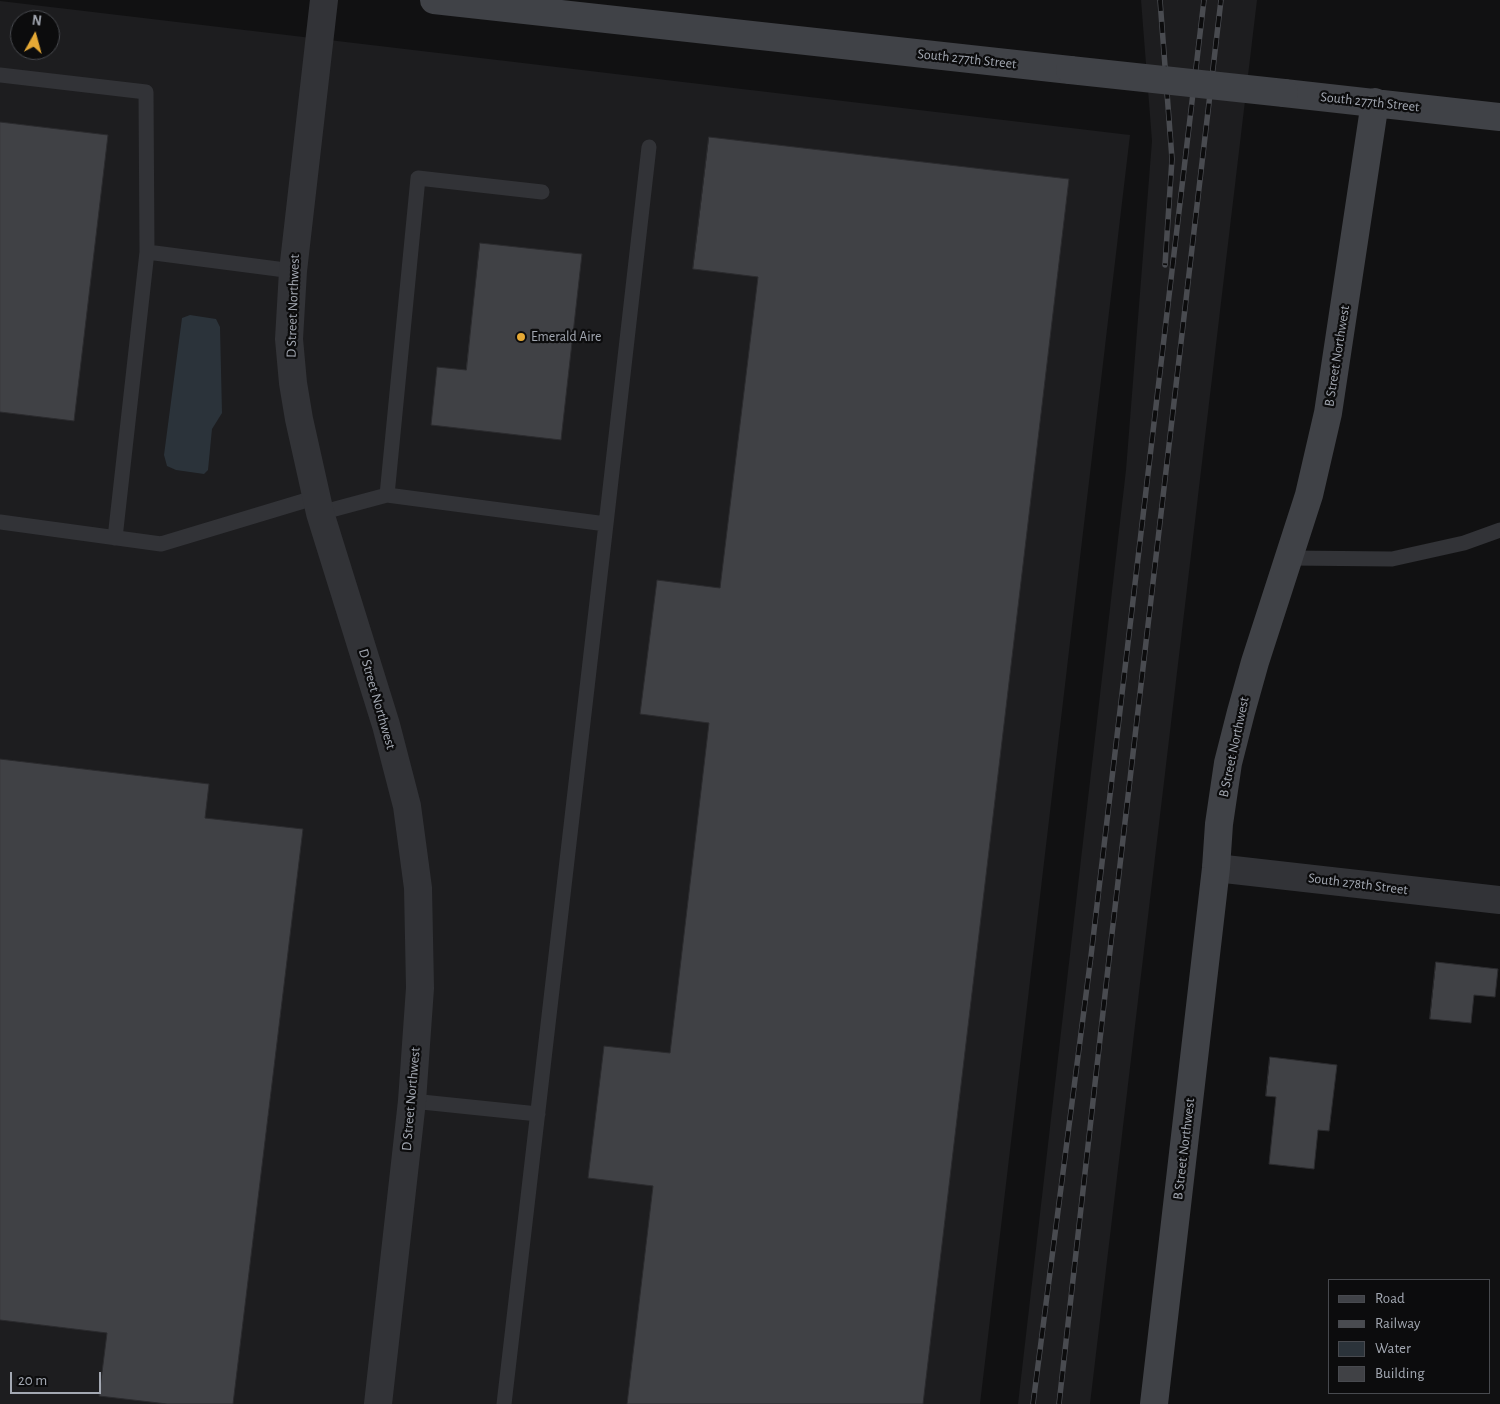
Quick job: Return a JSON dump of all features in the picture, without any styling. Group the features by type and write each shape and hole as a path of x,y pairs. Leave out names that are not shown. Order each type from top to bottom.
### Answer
{"street":[{"name":"D Street Northwest","path":"324,0 293,271 289,338 293,383 299,419 319,505 386,725 407,806 418,888 420,988 412,1101 378,1404"},
{"name":"South 277th Street","path":"434,0 1500,117"},
{"path":"575,0 601,19"},
{"name":"B Street Northwest","path":"1154,1404 1216,868 1218,824 1228,763 1255,662 1309,495 1328,413 1375,102"},
{"name":"South 278th Street","path":"1216,868 1500,900"}],"lane":[{"path":"0,75 146,92 147,252 115,538"},
{"path":"504,1404 649,147"},
{"path":"387,495 418,178 542,192"},
{"path":"147,252 293,271"},
{"path":"0,522 161,544 319,505 387,495 606,524"},
{"path":"1290,558 1392,559 1464,543 1500,530"},
{"path":"412,1101 538,1114"}],"shaded area":[{"path":"1141,0 1257,0 1090,1404 1018,1404 1126,470 1152,141"},
{"path":"0,1 1130,135 980,1404 0,1404"}],"water":[{"path":"190,315 216,319 220,327 222,413 212,429 208,470 204,474 176,470 167,466 164,455 182,318"}],"building":[{"path":"0,122 108,135 74,421 0,412"},
{"path":"709,137 1069,179 923,1404 627,1404 653,1186 588,1178 604,1046 670,1053 709,723 640,714 657,580 720,588 758,277 693,269"},
{"path":"480,243 582,254 561,440 431,425 437,367 466,370"},
{"path":"0,759 209,784 205,818 303,829 233,1404 167,1404 99,1396 107,1333 0,1320"},
{"path":"1436,962 1498,969 1495,997 1474,995 1471,1023 1430,1019"},
{"path":"1270,1057 1337,1065 1329,1131 1318,1130 1314,1169 1269,1164 1276,1097 1266,1096"}],"railway":[{"path":"1160,0 1172,159 1165,265"},
{"path":"1033,1404 1091,956 1204,0"},
{"path":"1059,1404 1221,0"}],"place":[{"name":"Emerald Aire","path":"521,337"}]}
